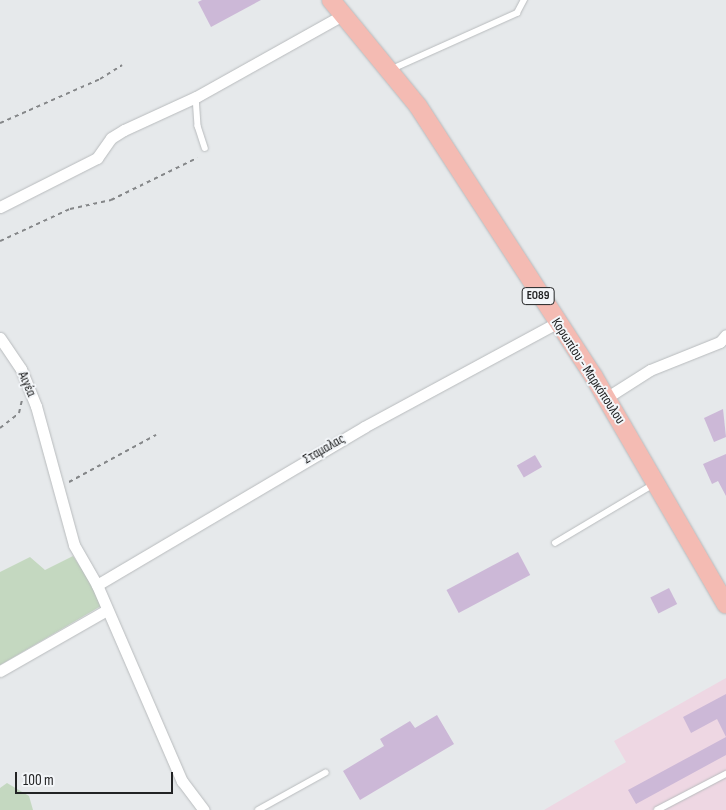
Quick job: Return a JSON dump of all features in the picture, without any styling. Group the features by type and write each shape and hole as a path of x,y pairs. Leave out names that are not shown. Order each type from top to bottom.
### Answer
{"main road":[{"name":"Κορωπίου - Μαρκόπουλου","path":"331,0 418,106 606,398 726,605"}],"street":[{"path":"0,207 97,158 111,138 124,130 196,97 343,15"},
{"name":"Σταμαλας","path":"97,585 364,427 556,323"},
{"path":"606,398 650,370 720,342 726,336"},
{"name":"Αιγέα","path":"0,338 21,369 36,406 74,545 97,585 182,781 204,810"},
{"path":"0,671 107,610"}],"lane":[{"path":"390,70 517,13 524,0"},
{"path":"196,97 198,126 206,148"},
{"path":"555,543 657,483"},
{"path":"258,810 325,773"},
{"path":"657,810 726,774"}],"path":[{"path":"0,123 100,79 122,64"},
{"path":"0,242 70,208 111,200 197,158"},
{"path":"0,428 18,413 24,396 29,390"},
{"path":"56,484 69,482 156,435"}],"shaded area":[{"path":"726,678 726,810 544,810 626,762 614,741"}],"green space":[{"path":"73,556 92,584 101,606 0,665 0,572 30,557 45,570"},
{"path":"7,783 29,796 33,810 0,810 0,788"}],"building":[{"path":"202,0 261,0 211,27 198,2"},
{"path":"723,409 726,437 714,442 704,418"},
{"path":"726,454 726,496 718,481 712,484 703,464"},
{"path":"535,455 542,467 524,478 517,465"},
{"path":"518,552 530,575 459,613 446,590"},
{"path":"669,588 677,604 658,614 650,598"},
{"path":"726,694 726,737 717,719 691,733 683,717"},
{"path":"437,715 454,744 360,800 343,771 384,746 380,739 410,721 415,728"},
{"path":"726,737 726,755 636,804 628,790"}]}
